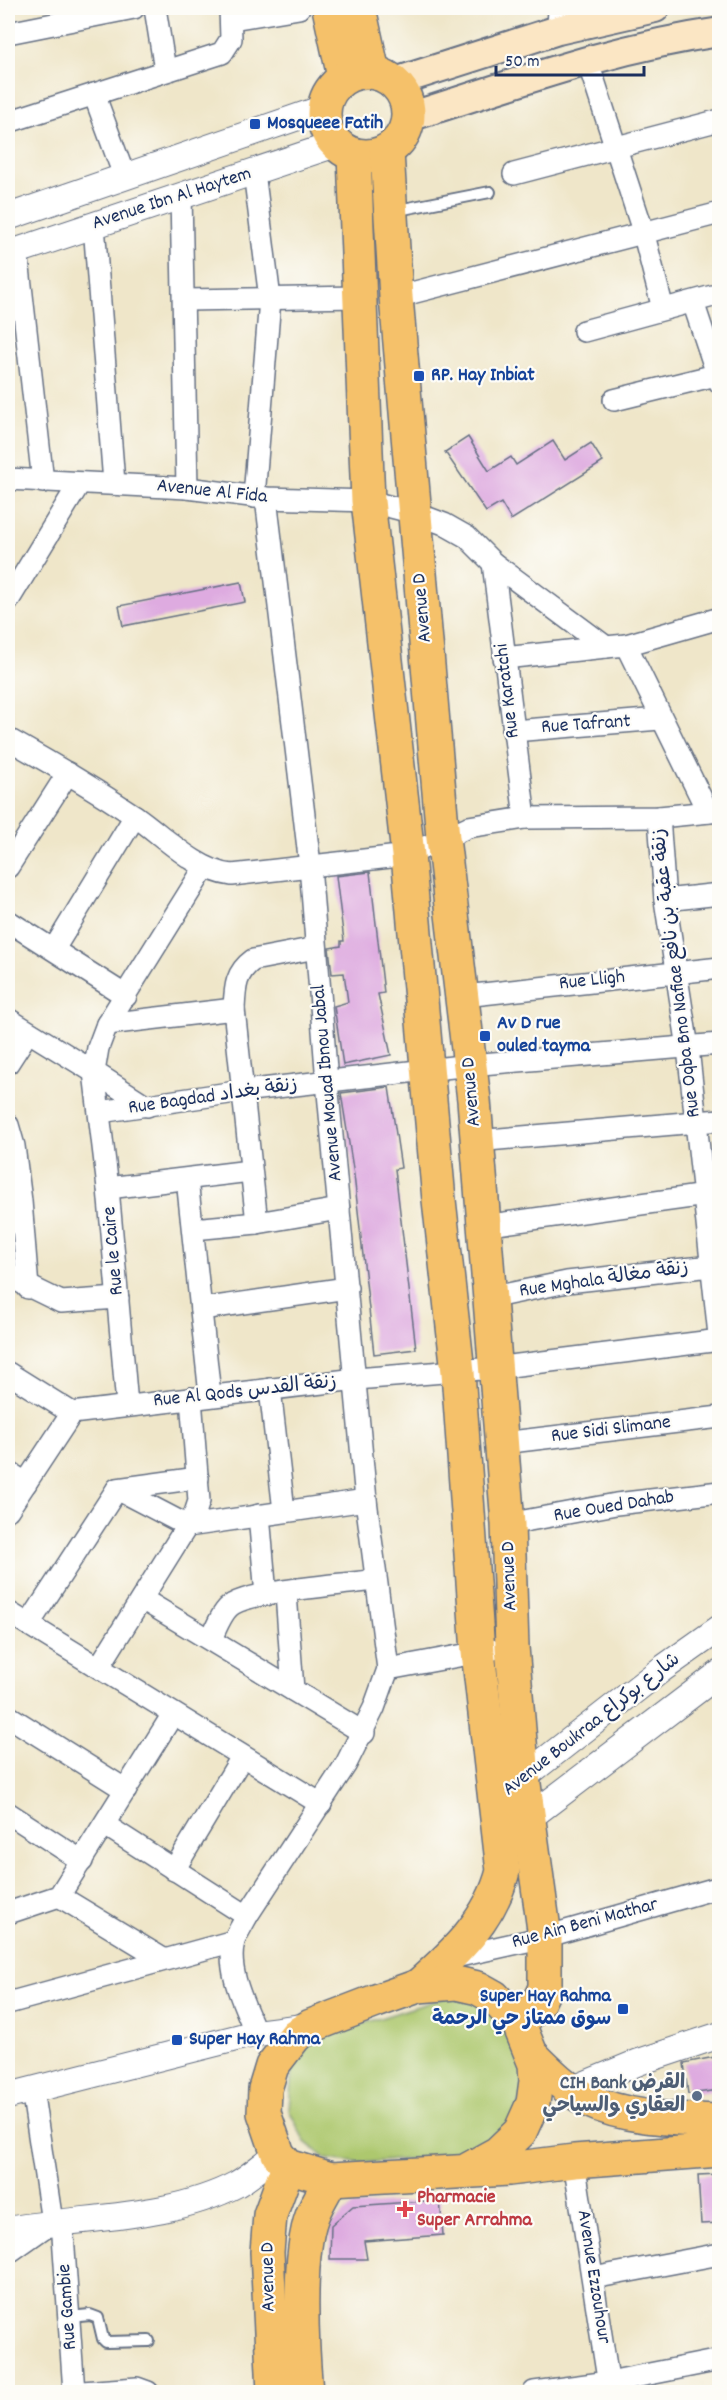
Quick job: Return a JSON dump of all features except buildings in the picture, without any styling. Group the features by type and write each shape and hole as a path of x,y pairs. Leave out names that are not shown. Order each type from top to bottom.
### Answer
{"main road":[{"path":"329,8 371,77 406,98 409,117 406,130 398,142 387,152 365,157 345,149 328,133 324,108 334,85 371,77 558,19 655,8"},
{"path":"359,8 371,77"},
{"path":"409,117 588,59 672,39 720,32"},
{"name":"Avenue D","path":"345,149 358,297 368,501 408,855 439,1200 458,1372 478,1652 503,1871 498,1890 483,1919 450,1958 418,1986"},
{"name":"Avenue D","path":"387,152 396,297 443,838 464,996 502,1443 508,1524 512,1647 523,1777 545,1937 544,1988 537,2005 519,2024"},
{"path":"469,2169 498,2153 520,2132 533,2103 536,2081 533,2056 519,2024 494,1998 478,1988 456,1983 418,1986 311,2026 296,2035 283,2049 273,2066 265,2089 264,2113 283,2160 331,2179 469,2169 509,2169 574,2161 720,2150"},
{"path":"533,2056 571,2090 587,2100 632,2114 720,2121"},
{"name":"Avenue D","path":"274,2392 267,2252 270,2215 283,2160"},
{"name":"Avenue D","path":"306,2392 303,2323 305,2251 312,2216 331,2179"}],"street":[{"path":"8,33 74,14 134,8"},
{"path":"155,8 165,70"},
{"path":"8,123 222,53 231,39 231,13 299,8"},
{"path":"588,59 643,231 663,309"},
{"path":"94,94 125,178"},
{"name":"Avenue Ibn Al Haytem","path":"8,217 324,108"},
{"path":"514,174 720,120"},
{"name":"Avenue Ibn Al Haytem","path":"12,252 254,172 345,149"},
{"name":"Avenue Mouad Ibnou Jabal","path":"254,172 270,298 260,498 310,865 327,1082 366,1500 388,1669"},
{"path":"182,195 187,488"},
{"path":"396,297 643,231 720,213"},
{"path":"94,225 114,483"},
{"path":"12,252 43,483"},
{"path":"584,331 720,294"},
{"path":"185,300 358,297"},
{"path":"614,400 719,377 693,302"},
{"name":"Avenue Al Fida","path":"8,479 43,483 114,483 187,488 260,498 368,501 416,513 444,524 467,537 493,563 616,646"},
{"path":"8,601 79,484"},
{"name":"Rue Karatchi","path":"493,563 525,818"},
{"path":"504,658 616,646 720,618"},
{"path":"8,739 68,773 135,816 205,867 232,875 408,855 468,827 525,818 659,817 714,811 616,646"},
{"name":"Rue Tafrant","path":"513,731 660,719"},
{"path":"8,867 13,844 68,773"},
{"path":"54,949 135,816"},
{"name":"Rue Oqba Bno Nafiae زنقة عقبة بن نافع","path":"659,817 665,900 688,1048 694,1123 711,1194 719,1341"},
{"path":"94,1072 98,1048 107,1024 205,867"},
{"path":"665,900 720,894"},
{"path":"8,921 126,996"},
{"path":"257,1222 234,1009 235,982 246,965 272,955 316,948"},
{"name":"Rue Lligh","path":"464,996 720,968"},
{"path":"107,1024 234,1009"},
{"path":"8,1019 147,1106"},
{"path":"8,1064 28,1032"},
{"name":"Rue Bagdad زنقة بغداد","path":"94,1072 99,1104 147,1106 243,1091 470,1065 720,1044"},
{"name":"Rue le Caire","path":"99,1104 127,1405"},
{"path":"476,1141 720,1120"},
{"path":"8,1125 14,1146 21,1201 28,1288"},
{"path":"108,1188 250,1171"},
{"path":"99,1667 188,1526 199,1501 201,1310 187,1179"},
{"path":"483,1226 711,1194"},
{"path":"193,1229 339,1209"},
{"name":"Rue Mghala زنقة مغالة","path":"489,1298 567,1282 716,1266"},
{"path":"8,1276 28,1288 61,1302 118,1298"},
{"path":"201,1310 347,1288"},
{"name":"Rue Al Qods زنقة القدس","path":"72,1413 356,1379 458,1372 719,1341"},
{"path":"8,1373 72,1413 8,1510"},
{"path":"270,1389 284,1511"},
{"name":"Rue Sidi Slimane","path":"502,1443 720,1417"},
{"path":"8,1472 26,1483"},
{"path":"29,1624 117,1489 198,1478"},
{"path":"117,1489 188,1526 366,1500"},
{"name":"Rue Oued Dahab","path":"508,1524 616,1504 720,1491"},
{"path":"258,1515 276,1594 293,1690"},
{"path":"211,1639 230,1606 276,1594 375,1580"},
{"path":"142,1599 363,1733"},
{"path":"8,1612 321,1804"},
{"name":"Avenue Boukraa شارع بوكراع","path":"494,1801 662,1669 720,1628"},
{"path":"256,2033 240,1993 233,1957 234,1941 247,1916 321,1804 363,1733 388,1669 512,1647"},
{"name":"Avenue Boukraa شارع بوكراع","path":"499,1839 530,1818 720,1673"},
{"path":"8,1913 59,1896 105,1826 173,1714"},
{"path":"8,1716 126,1790"},
{"path":"174,1870 242,1757"},
{"path":"8,1813 82,1861"},
{"path":"105,1826 247,1916"},
{"name":"Rue Ain Beni Mathar","path":"450,1958 545,1937 720,1887"},
{"path":"59,1896 163,1959"},
{"path":"8,2003 234,1941"},
{"path":"8,2096 256,2033 311,2026"},
{"path":"571,2090 639,2062 720,2036"},
{"name":"Rue Gambie","path":"32,2089 57,2221 69,2317 74,2392"},
{"path":"8,2230 57,2221 141,2211 203,2198 238,2184 283,2160"},
{"name":"Avenue Ezzouhour","path":"574,2161 610,2387"},
{"path":"8,2253 57,2221"},
{"path":"593,2278 720,2254"},
{"path":"534,2392 610,2387 720,2360"},
{"path":"82,2392 137,2388 148,2392"}],"lane":[{"path":"390,212 490,192"},
{"path":"69,2317 98,2318 103,2339 106,2342 149,2341"}],"green space":[{"path":"459,1993 490,2007 527,2062 517,2118 473,2154 359,2163 326,2159 305,2142 289,2110 292,2064 311,2040"}],"place":[{"name":"Mosqueee Fatih","path":"255,124"},
{"name":"RP. Hay Inbiat","path":"419,376"},
{"name":"Av D rue ouled tayma","path":"485,1036"},
{"name":"Super Hay Rahma سوق ممتاز حي الرحمة","path":"623,2009"},
{"name":"Super Hay Rahma","path":"177,2040"},
{"name":"CIH Bank القرض العقاري والسياحي","path":"697,2096"},
{"name":"Pharmacie Super Arrahma","path":"405,2209"}]}
